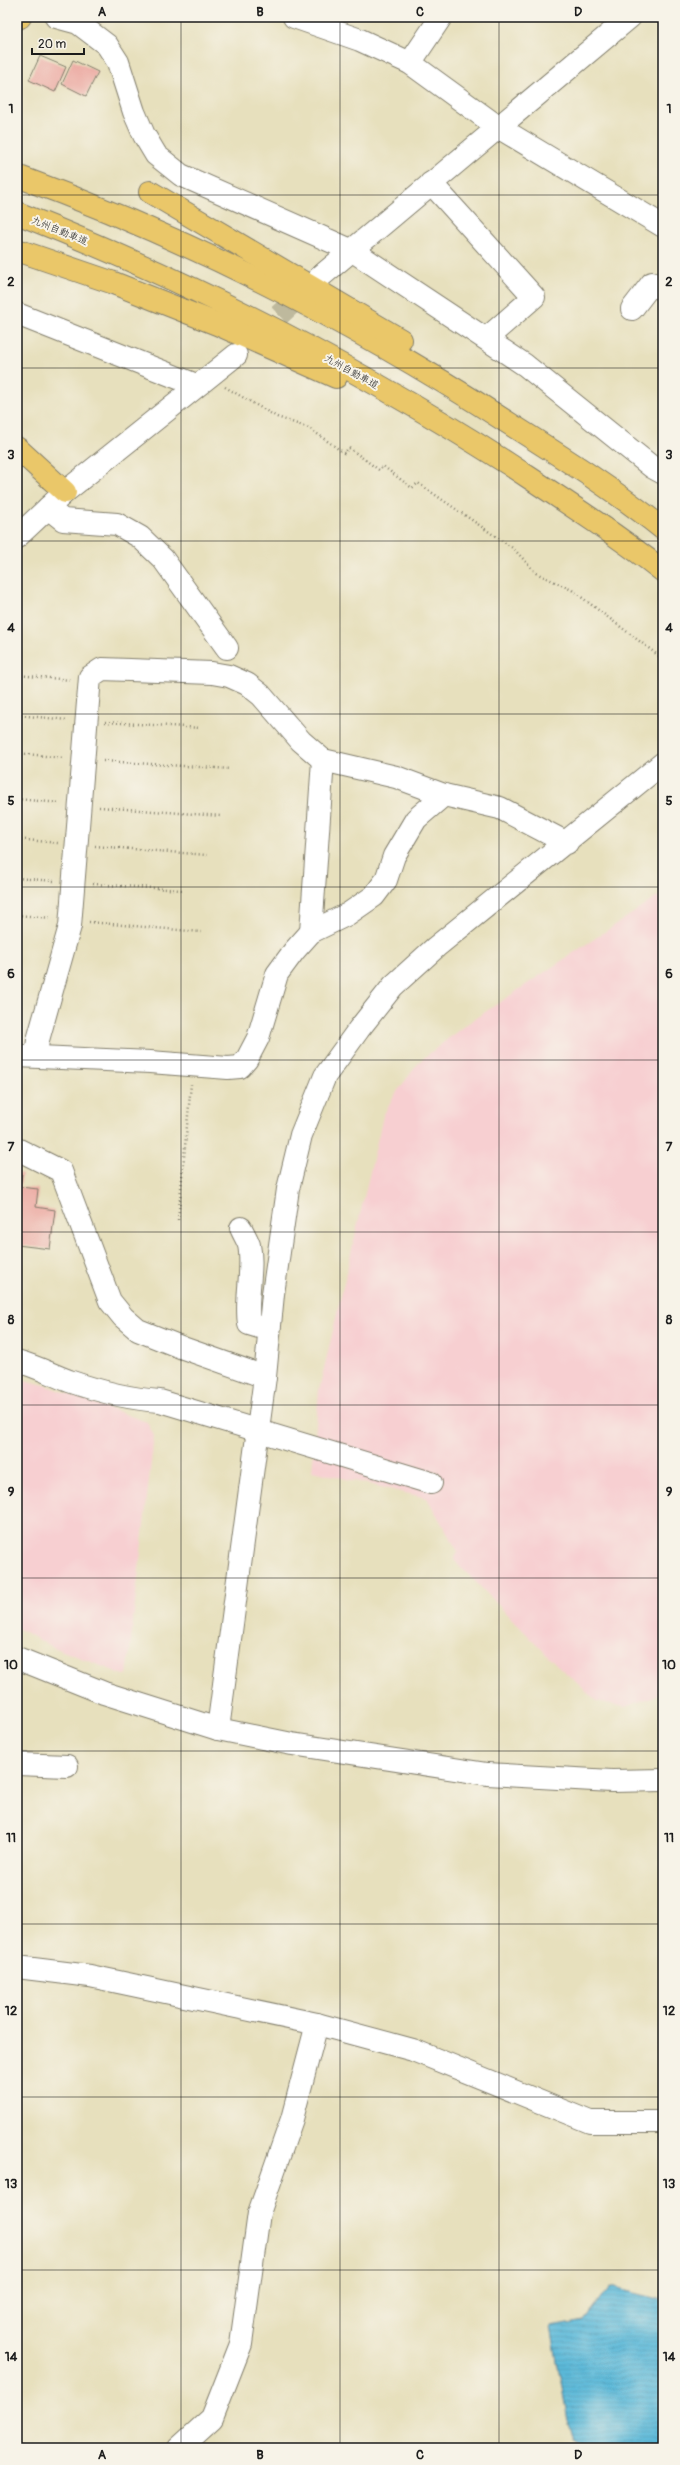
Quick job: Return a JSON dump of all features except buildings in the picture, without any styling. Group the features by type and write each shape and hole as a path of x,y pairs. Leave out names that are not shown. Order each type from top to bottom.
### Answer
{"main road":[{"path":"17,176 93,206 252,276 382,346 458,390 555,452"},
{"path":"150,192 412,346 555,452 663,529"},
{"name":"九州自動車道","path":"17,213 154,270 297,341 438,419 580,510 663,571"},
{"path":"17,250 111,282 217,324 387,400 580,510"},
{"path":"17,448 66,492"}],"street":[{"path":"56,17 78,24 107,45 118,62 134,112 144,134 156,155 181,175 353,251 487,338 525,365 591,420 652,467 663,473"},
{"path":"294,17 360,40 410,63 498,127 663,226"},
{"path":"410,63 441,17"},
{"path":"320,277 353,251 431,183 630,17"},
{"path":"431,183 534,297 487,338"},
{"path":"632,309 652,283 663,290"},
{"path":"17,314 202,381"},
{"path":"17,537 66,492 236,355"},
{"path":"48,508 63,520 117,524 140,537 163,559 227,648"},
{"path":"444,795 416,819 394,856 386,880 374,896 348,914 311,932 277,974 258,1038 247,1060 240,1067 228,1068 27,1056 70,920 90,677 102,669 212,673 229,676 247,684 261,695 301,741 323,760 396,778 444,795 500,808 567,843"},
{"path":"311,932 323,760"},
{"path":"218,1729 265,1377 269,1330 288,1189 302,1135 325,1076 359,1029 393,986 436,947 567,843 663,763"},
{"path":"17,1149 61,1170 110,1301 122,1317 138,1330 183,1348 265,1377"},
{"path":"241,1228 248,1245 250,1263 246,1304 249,1324 269,1330"},
{"path":"17,1361 42,1368 69,1381 136,1400 160,1401 258,1429 431,1483"},
{"path":"17,1658 104,1693 218,1729 292,1744 487,1774 612,1781 663,1780"},
{"path":"17,1764 67,1766"},
{"path":"17,1967 90,1976 317,2024 413,2050 590,2122 663,2122"},
{"path":"180,2448 212,2418 241,2344 259,2213 292,2119 317,2024"}],"path":[{"path":"202,381 277,417 309,428 344,453 349,448 378,470 383,466 412,488 418,483 508,545 536,573 572,590 663,659"},
{"path":"17,675 90,682"},
{"path":"17,715 200,728"},
{"path":"17,753 230,769"},
{"path":"17,799 221,816"},
{"path":"17,839 207,855"},
{"path":"17,878 182,890"},
{"path":"17,915 201,932"},
{"path":"178,1220 193,1066"},
{"path":"17,2445 28,2448"}],"shaded area":[{"path":"663,893 663,1693 625,1707 597,1701 557,1665 454,1560 458,1552 427,1498 312,1471 319,1390 383,1116 393,1097 420,1061 464,1026"},
{"path":"17,1378 44,1385 147,1422 154,1436 127,1676 55,1648 17,1628"}],"water":[{"path":"610,2287 663,2300 663,2448 587,2445 574,2438 568,2421 551,2327 584,2321"}],"tunnel":[{"path":"255,338 310,286"}]}
